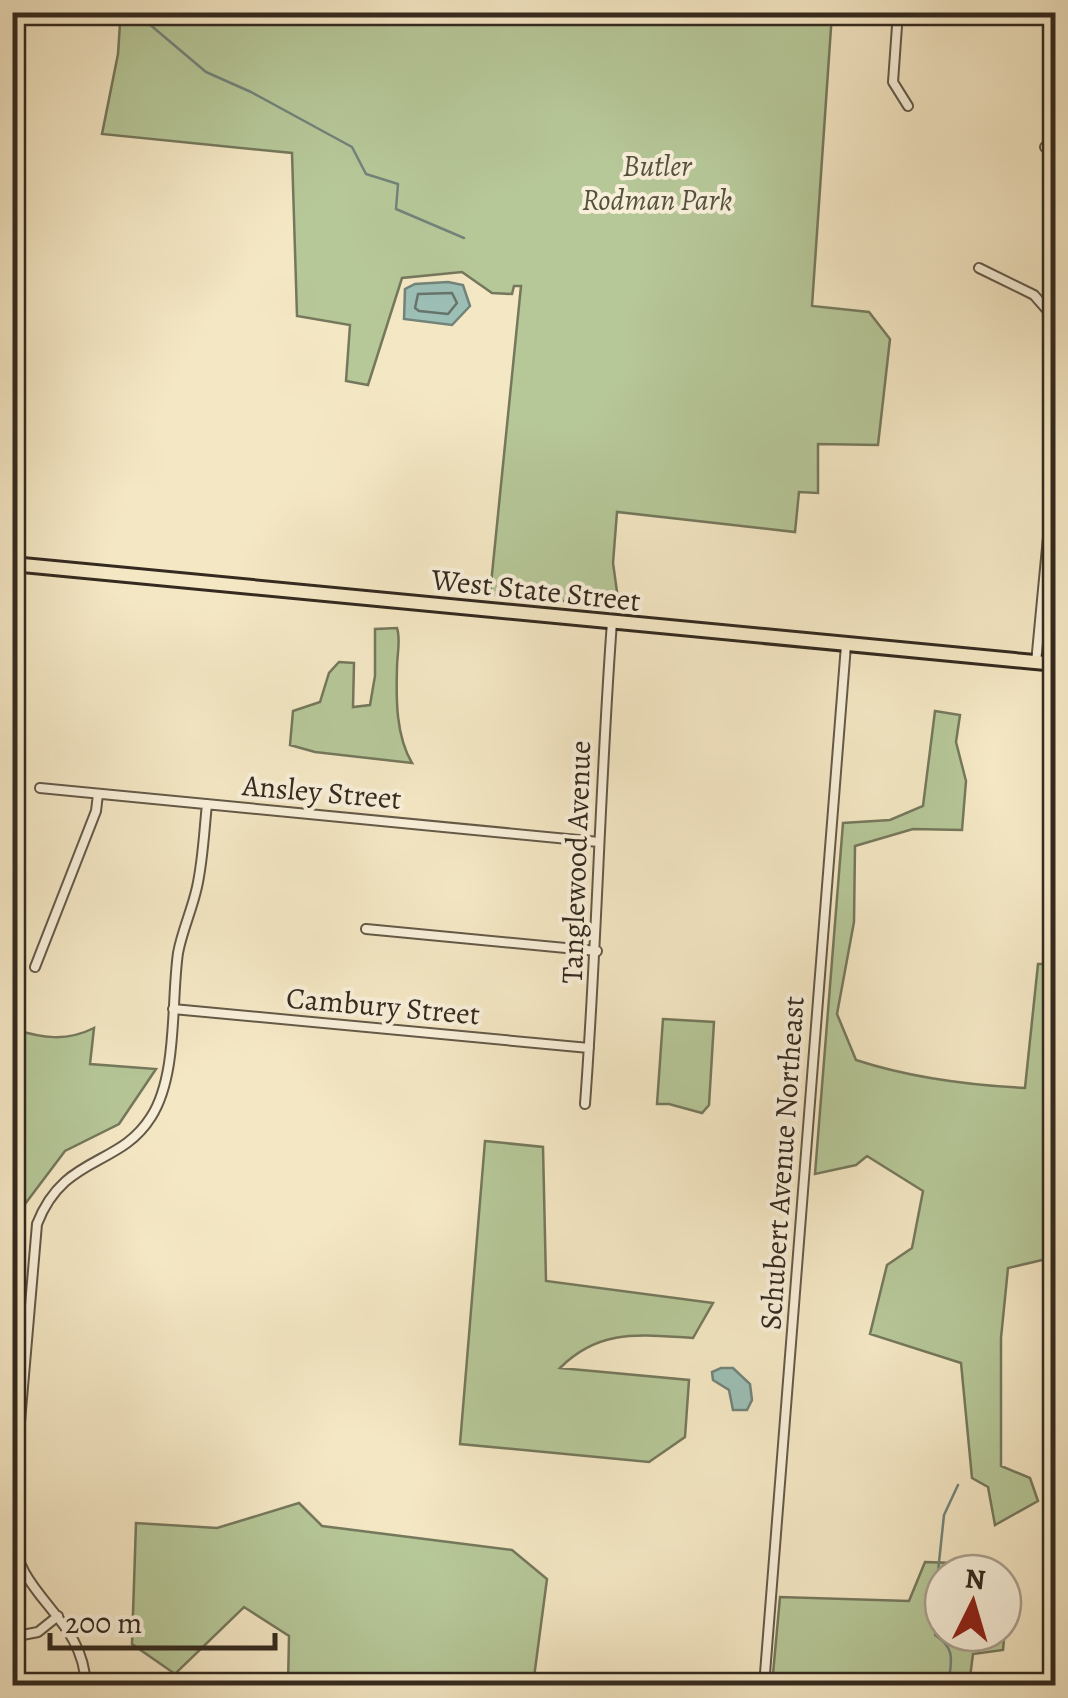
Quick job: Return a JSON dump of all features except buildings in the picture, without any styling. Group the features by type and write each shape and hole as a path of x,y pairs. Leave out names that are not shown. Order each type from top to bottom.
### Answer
{"highway":[{"name":"West State Street","path":"12,564 1056,664"}],"street":[{"path":"898,12 893,82 908,106"},
{"path":"979,268 1034,295 1056,320"},
{"path":"1036,663 1056,453"},
{"name":"Tanglewood Avenue","path":"584,1104 596,951 598,842 612,622"},
{"name":"Schubert Avenue Northeast","path":"764,1686 846,644"},
{"name":"Ansley Street","path":"40,788 598,842"},
{"path":"35,968 96,811 98,794"},
{"path":"12,1515 16,1429 33,1246 39,1219 64,1182 130,1140 150,1120 163,1089 180,944 198,885 207,804"},
{"path":"366,929 596,951"},
{"name":"Cambury Street","path":"173,1009 589,1048"},
{"path":"12,1529 22,1570 76,1641 86,1686"},
{"path":"12,1637 38,1632 58,1616"}],"green space":[{"name":"Butler Rodman Park","path":"65,13 832,13 812,306 869,312 890,339 878,445 818,444 818,493 799,492 795,532 617,512 613,563 619,606 490,594 521,286 514,286 512,294 492,293 462,272 402,278 368,385 346,381 350,325 297,316 292,153 102,134 120,23"},
{"path":"397,628 398,717 412,763 315,752 290,745 293,711 320,702 329,673 339,662 354,663 353,707 370,705 375,676 375,629"},
{"path":"935,711 960,715 956,742 966,781 962,830 913,829 855,846 854,922 837,1014 856,1060 939,1080 1025,1088 1038,964 1055,964 1055,1257 1008,1268 1001,1338 1001,1466 1030,1478 1038,1501 995,1525 988,1487 972,1478 961,1363 870,1334 887,1265 912,1248 923,1191 867,1156 856,1165 815,1174 843,823 890,820 923,806"},
{"path":"663,1019 714,1022 709,1105 702,1113 657,1104"},
{"path":"94,1028 90,1064 156,1069 119,1124 65,1151 13,1220 13,1029 54,1037"},
{"path":"485,1141 543,1147 546,1281 713,1303 693,1338 639,1336 606,1340 575,1355 560,1368 689,1380 685,1437 649,1462 460,1444"},
{"path":"299,1503 322,1526 512,1550 547,1579 533,1685 288,1685 289,1636 244,1607 175,1674 132,1644 136,1523 217,1528"},
{"path":"923,1567 923,1653 980,1653 973,1654 969,1685 772,1685 780,1597 909,1601"}],"water":[{"path":"415,284 463,285 470,306 452,325 404,319 405,289"},
{"path":"733,1368 750,1384 752,1400 747,1410 733,1410 729,1390 713,1380 712,1372"}],"waterway":[{"path":"135,12 206,72 352,147 366,174 398,184 396,209 464,238"},
{"path":"940,1553 944,1515 958,1485"},
{"path":"948,1686 950,1653"}]}
